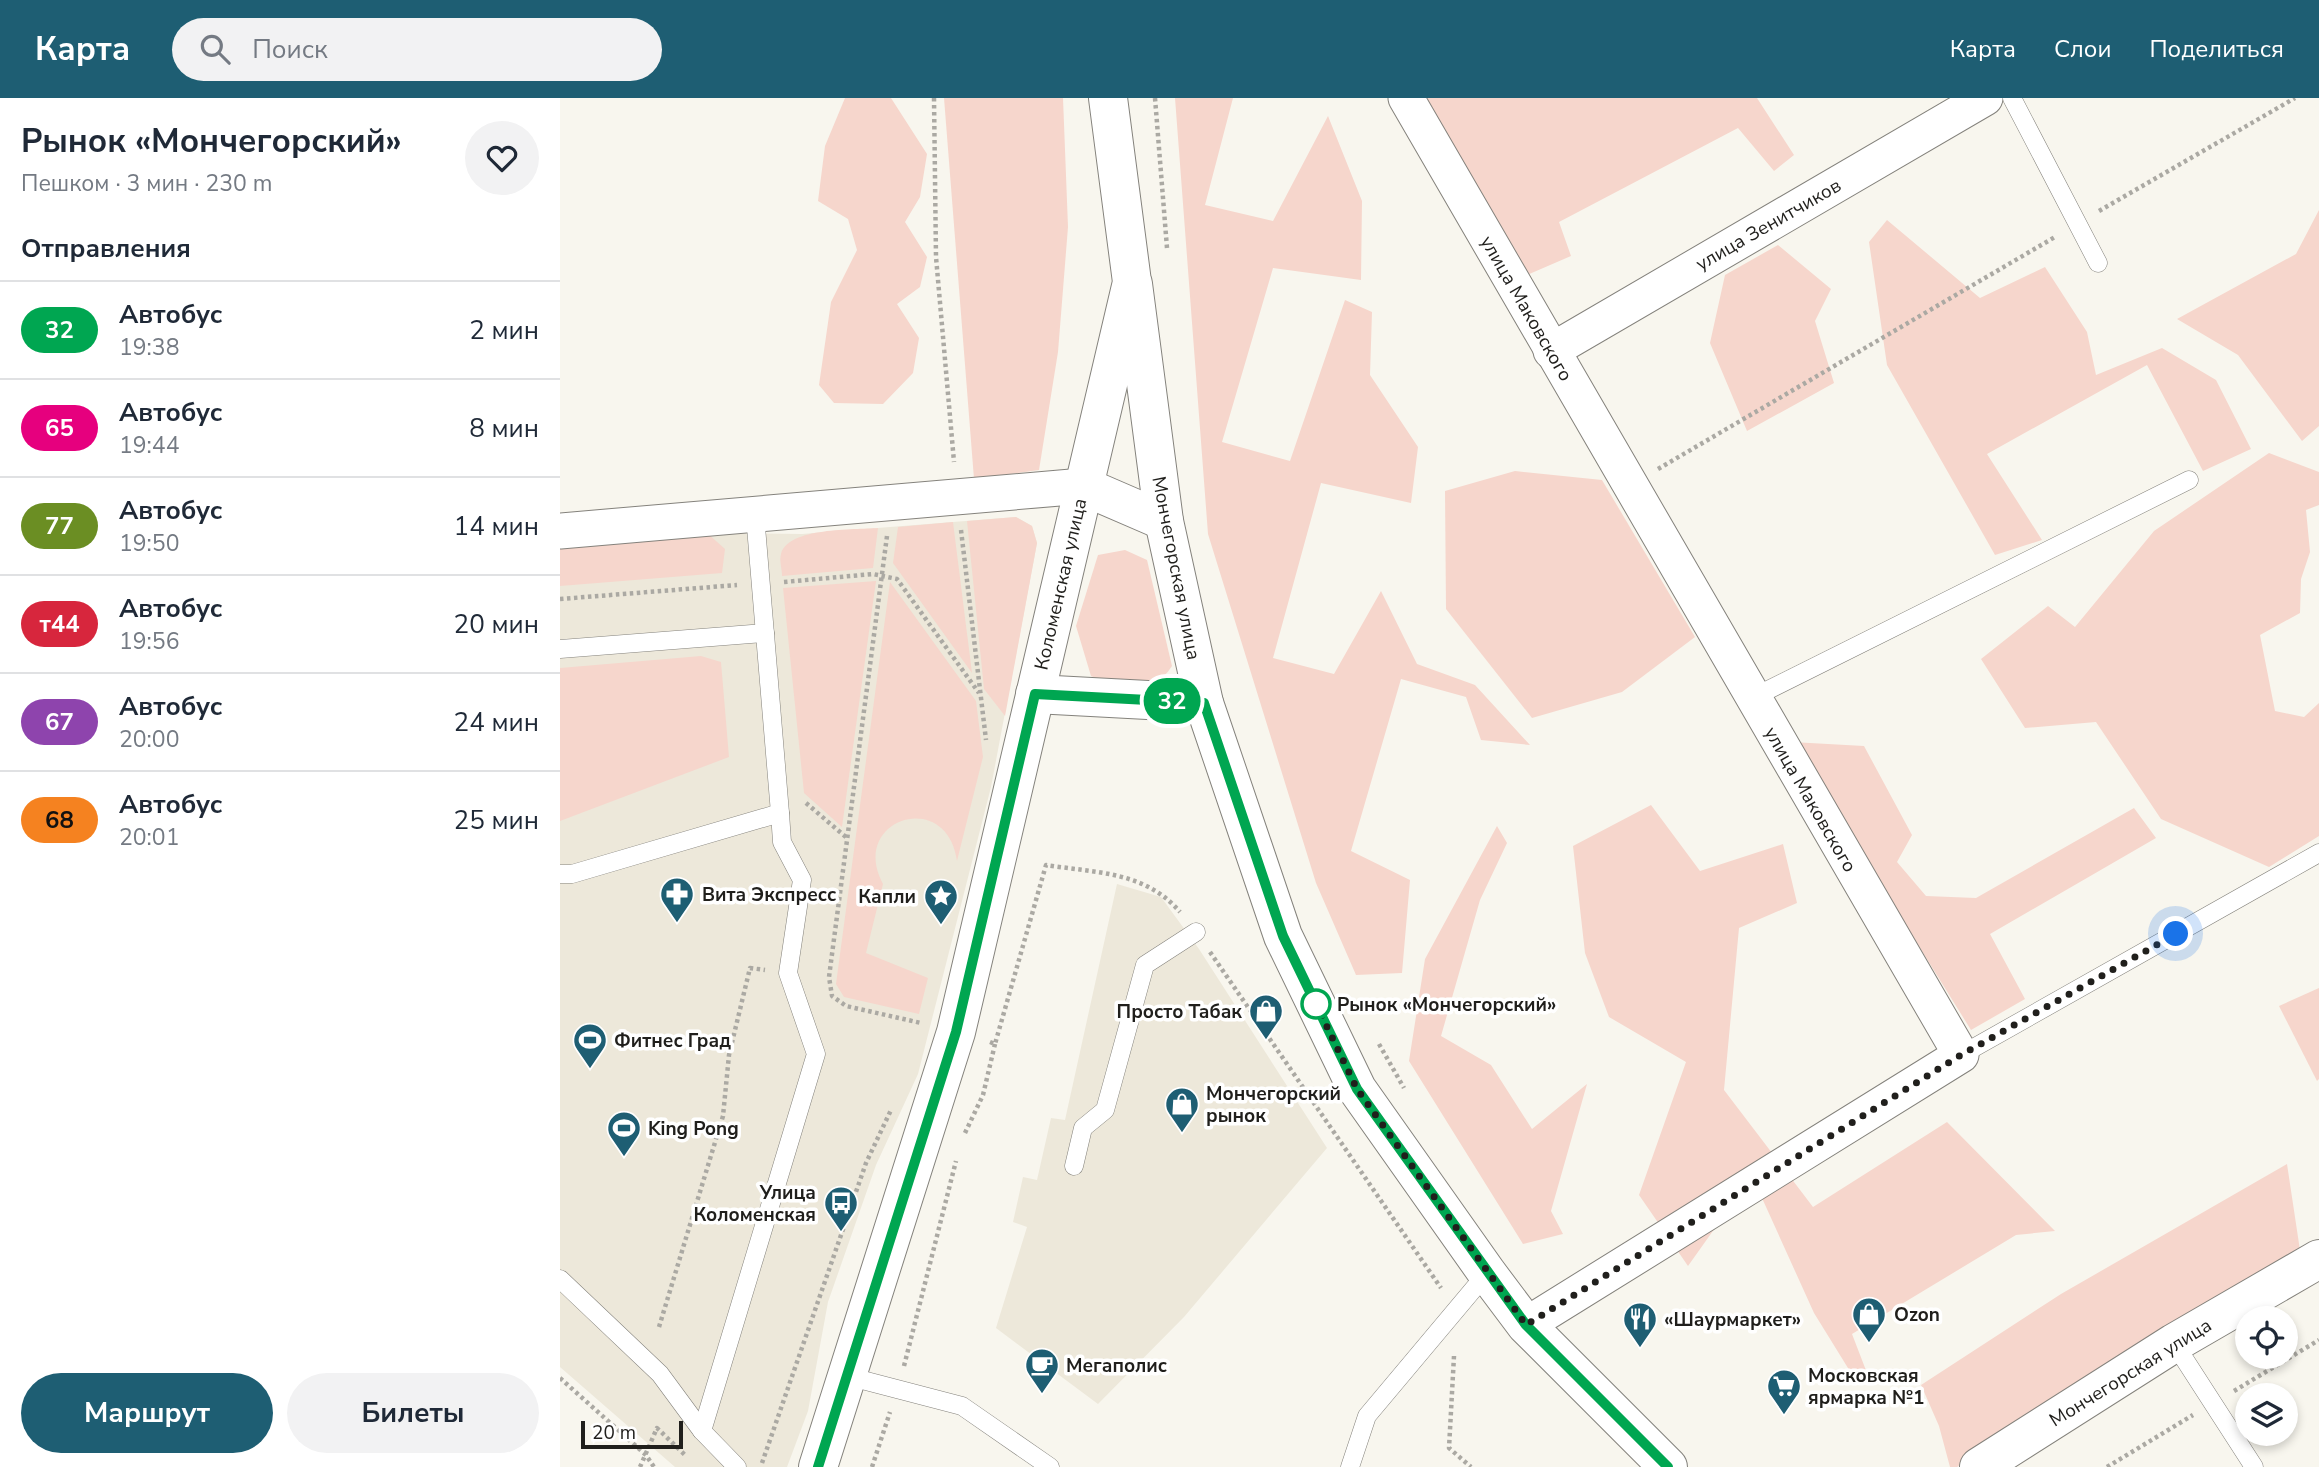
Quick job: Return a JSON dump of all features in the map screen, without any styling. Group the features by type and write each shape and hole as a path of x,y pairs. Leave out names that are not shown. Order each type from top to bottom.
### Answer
{"street":[{"name":"Коломенская улица","path":"818,1467 847,1376 938,1028 1035,694 1132,282 1108,98"},
{"name":"улица Маковского","path":"1406,98 1961,1055"},
{"name":"улица Зенитчиков","path":"1551,351 1985,98"},
{"name":"Мончегорская улица","path":"1132,282 1164,521 1204,703 1283,936 1357,1089 1487,1273 1526,1325 1668,1467"},
{"path":"560,531 1083,486 1164,521"},
{"path":"1035,694 1204,703"},
{"path":"1526,1325 1961,1055"},
{"name":"Мончегорская улица","path":"1979,1467 2174,1342 2319,1259"}],"lane":[{"path":"2012,98 2098,263"},
{"path":"1752,698 2189,480"},
{"path":"702,1431 816,1054 789,973 802,880 782,842 755,515"},
{"path":"560,649 765,633"},
{"path":"560,874 572,874 780,813"},
{"path":"1961,1055 2319,853"},
{"path":"1074,1166 1083,1128 1105,1110 1145,965 1196,932"},
{"path":"1350,1467 1367,1416 1487,1273"},
{"path":"560,1279 660,1374 702,1431 737,1467"},
{"path":"2174,1342 2253,1467"},
{"path":"847,1376 962,1406 1050,1467"}],"path":[{"path":"934,98 936,257 957,498 986,745"},
{"path":"1155,98 1168,258"},
{"path":"1630,486 2295,98"},
{"path":"890,503 829,977 832,996 846,1006 995,1044"},
{"path":"962,1140 983,1095 1046,866 1131,878 1164,893 1196,932 1456,1310 1449,1448 1471,1467"},
{"path":"659,1327 723,1116 729,1055 750,968"},
{"path":"924,1009 938,1028"},
{"path":"918,1035 938,1028"},
{"path":"1376,1040 1411,1099"},
{"path":"760,1467 866,1163 892,1107"},
{"path":"872,1467 899,1388 958,1153"},
{"path":"560,1378 646,1455 654,1467"},
{"path":"640,1467 657,1427 689,1459"}],"shaded area":[{"path":"845,98 891,98 927,154 920,197 905,222 927,257 920,287 897,304 919,338 913,373 883,404 834,403 819,385 831,302 857,250 848,219 818,201 825,146"},
{"path":"944,98 1063,98 1068,227 1058,352 1039,470 974,479"},
{"path":"1175,98 1233,98 1205,205 1273,221 1328,116 1362,201 1361,280 1273,268 1222,442 1290,461 1345,300 1372,312 1370,375 1418,447 1411,503 1321,483 1273,658 1334,674 1381,591 1417,664 1475,685 1530,745 1481,740 1466,697 1401,679 1351,851 1410,880 1402,973 1356,975 1316,883 1208,534"},
{"path":"1422,98 1757,98 1794,155 1774,171 1738,128 1559,222 1571,256 1527,275"},
{"path":"2319,210 2319,426 2302,441 2238,355 2177,319 2296,254"},
{"path":"1887,220 1980,298 2045,267 2087,332 2096,375 2162,348 2216,380 2251,449 2203,471 2147,365 1987,454 2042,540 1995,555 1887,365 1869,242"},
{"path":"1778,245 1831,289 1815,321 1834,383 1747,431 1710,343 1725,275"},
{"path":"2269,453 2319,472 2319,505 2306,510 2310,552 2301,579 2300,613 2260,635 2275,711 2304,717 2319,703 2319,836 2269,867 2161,819 2096,722 2025,728 1981,659 2048,606 2075,627 2154,531"},
{"path":"1515,471 1602,480 1695,637 1622,692 1532,718 1446,609 1445,491"},
{"path":"1016,517 1032,526 1037,543 991,787 918,1074 876,1165 828,1302 808,1411 787,1467 675,1467 560,1367 560,548 707,533 802,534"},
{"path":"1016,517 1032,526 1037,543 1005,716 984,689 967,521"},
{"path":"953,522 972,673 893,563 898,527"},
{"path":"878,528 873,568 782,576 781,554 786,545 796,539 808,534"},
{"path":"707,533 725,549 722,573 560,586 560,548"},
{"path":"1125,550 1147,560 1172,666 1164,676 1146,686 1113,684 1091,676 1076,626 1098,555"},
{"path":"876,581 842,827 804,793 783,588"},
{"path":"890,582 976,701 983,757 957,861 950,838 936,824 920,819 903,820 888,829 878,843 876,861 883,884 866,953 928,978 919,1014 844,997 836,984"},
{"path":"701,656 721,662 729,757 560,821 560,668"},
{"path":"1792,742 1864,746 1912,835 1897,862 1926,896 1976,898 2134,808 2156,838 1990,934 2025,999 1971,1030"},
{"path":"1651,805 1700,871 1783,844 1797,903 1739,928 1724,1090 1813,1207 1947,1122 2055,1231 2016,1235 1852,1334 1867,1373 1856,1381 1814,1313 1752,1176 1688,1266 1639,1195 1686,1062 1609,1017 1585,953 1573,846"},
{"path":"1497,826 1507,843 1480,900 1441,1036 1491,1065 1532,1129 1587,1084 1551,1211 1563,1234 1523,1244 1409,1061 1425,959"},
{"name":"Мончегорский рынок","path":"1117,884 1161,897 1199,949 1327,1148 1184,1317 1098,1404 996,1328 1027,1227 1013,1222 1023,1177 1037,1180 1051,1118 1065,1120"},
{"path":"2319,988 2319,1079 2317,1081 2279,1006"},
{"path":"2287,1164 2301,1257 2154,1336 1957,1467 1950,1467 1939,1426 1921,1385 2061,1294"}],"bus line":[{"name":"32","path":"818,1467 956,1032 1035,694 1204,703 1283,936 1357,1089 1526,1325 1668,1467"}],"place":[{"name":"Вита Экспресс","path":"677,924"},
{"name":"Капли","path":"941,926"},
{"name":"Рынок «Мончегорский»","path":"1316,1004"},
{"name":"Просто Табак","path":"1266,1041"},
{"name":"Фитнес Град","path":"590,1070"},
{"name":"Мончегорский рынок","path":"1182,1134"},
{"name":"King Pong","path":"624,1158"},
{"name":"Улица Коломенская","path":"841,1233"},
{"name":"Ozon","path":"1869,1344"},
{"name":"«Шаурмаркет»","path":"1640,1349"},
{"name":"Мегаполис","path":"1042,1395"},
{"name":"Московская ярмарка №1","path":"1784,1416"}],"route":[{"path":"1316,1004 1357,1089 1526,1325 1961,1055 2176,934"}]}
